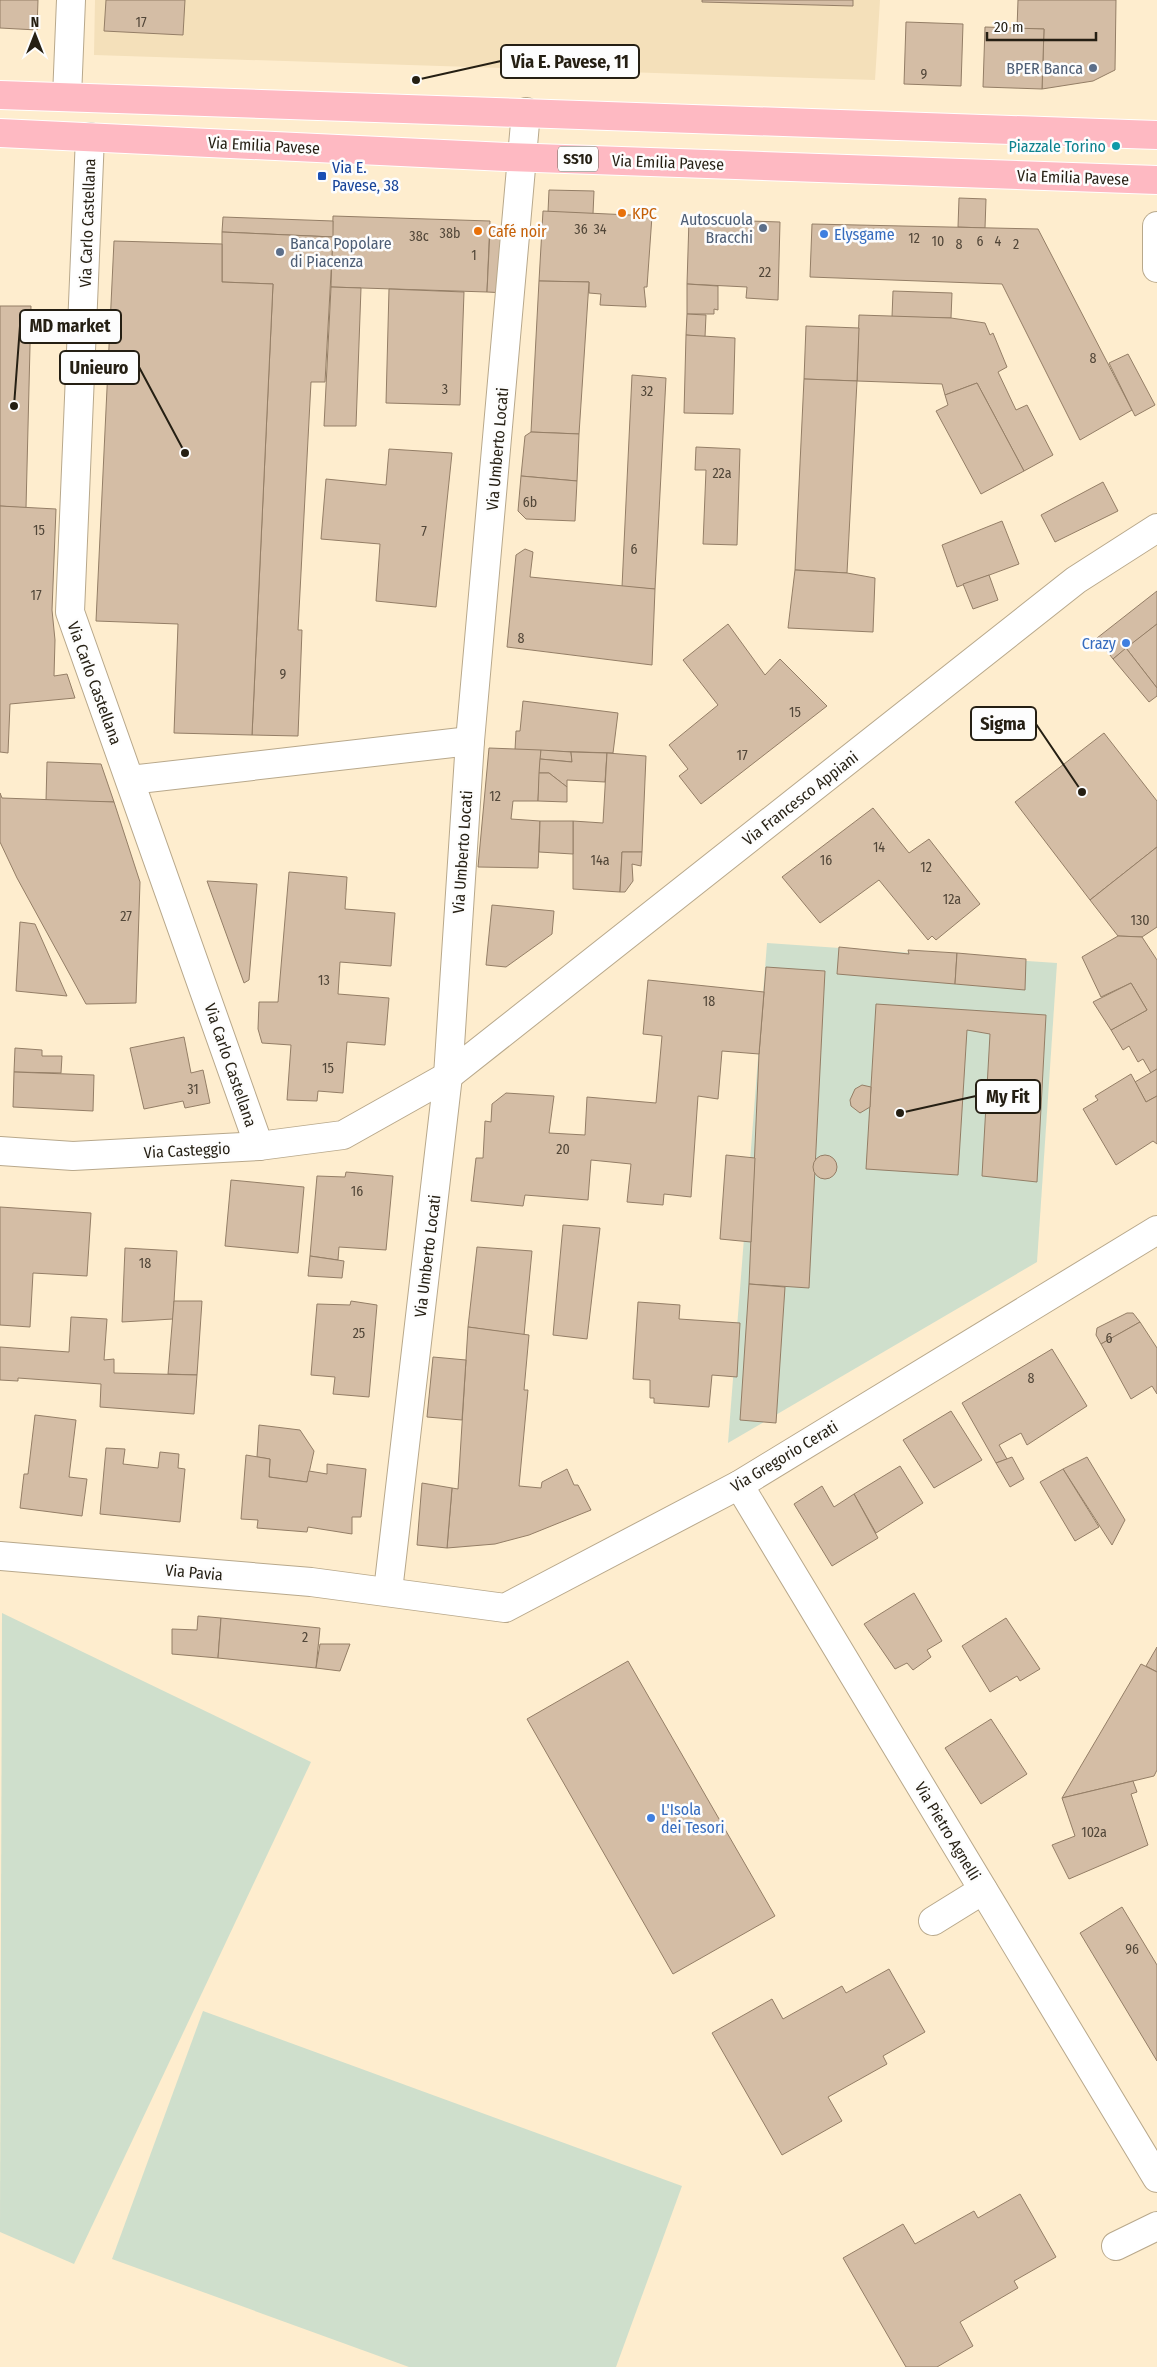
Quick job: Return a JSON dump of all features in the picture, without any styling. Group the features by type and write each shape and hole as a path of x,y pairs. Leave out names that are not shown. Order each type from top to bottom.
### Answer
{"main road":[{"path":"0,95 1157,134"},
{"name":"Via Emilia Pavese","path":"0,133 523,157 1157,180"}],"street":[{"path":"67,97 71,0"},
{"name":"Via Umberto Locati","path":"388,1591 448,1076 470,740 526,112"},
{"name":"Via Carlo Castellana","path":"90,137 70,612 259,1146"},
{"path":"1157,226 1157,268"},
{"name":"Via Francesco Appiani","path":"448,1076 1076,580 1157,528"},
{"path":"130,780 470,740"},
{"name":"Via Casteggio","path":"0,1152 73,1156 259,1146 343,1135 448,1076"},
{"name":"Via Gregorio Cerati","path":"388,1591 505,1608 739,1485 1157,1230"},
{"name":"Via Pietro Agnelli","path":"739,1485 1157,2178"},
{"name":"Via Pavia","path":"0,1556 388,1591"},
{"path":"933,1921 983,1890"},
{"path":"1116,2246 1157,2226"}],"shaded area":[{"path":"95,0 880,0 875,80 94,55"}],"green space":[{"path":"767,943 1057,963 1037,1262 728,1443"},
{"path":"2,1613 311,1762 74,2264 0,2232"},
{"path":"203,2011 682,2186 616,2367 409,2367 112,2259"}],"building":[{"path":"0,0 38,0 37,30 0,28"},
{"path":"106,0 185,0 183,35 104,31"},
{"path":"702,0 853,0 853,6 702,2"},
{"path":"1018,0 1116,0 1115,70 1093,81 1042,89 1044,29 1017,29"},
{"path":"906,22 963,24 961,86 904,84"},
{"path":"985,27 1044,29 1042,89 983,87"},
{"path":"549,190 594,191 593,214 548,212"},
{"path":"959,198 986,199 985,228 958,227"},
{"path":"543,211 652,216 647,287 644,287 646,307 600,305 601,294 589,293 589,282 539,281"},
{"path":"333,216 490,221 487,292 331,287"},
{"path":"223,217 333,221 333,237 222,232"},
{"path":"689,219 780,222 778,300 746,298 747,287 687,284"},
{"path":"812,224 1038,229 1132,410 1080,440 1002,284 810,277"},
{"path":"490,230 510,231 507,293 487,292"},
{"path":"222,232 333,237 325,382 311,382 298,630 302,630 298,736 252,735 273,284 222,282"},
{"path":"114,241 222,244 222,282 273,284 252,735 174,733 178,624 96,621"},
{"path":"539,281 589,282 579,434 531,432"},
{"path":"687,284 718,286 718,310 714,309 714,314 687,314"},
{"path":"331,287 361,288 356,426 324,426"},
{"path":"389,289 464,292 460,405 386,403"},
{"path":"893,291 952,293 951,318 892,317"},
{"path":"0,306 31,306 26,508 0,506"},
{"path":"687,314 706,315 705,337 686,335"},
{"path":"859,315 951,318 985,323 990,335 993,333 1007,367 998,372 1016,410 1027,405 1053,455 1024,471 977,383 945,395 942,384 857,381"},
{"path":"806,326 859,328 857,381 804,379"},
{"path":"686,335 735,338 733,414 684,413"},
{"path":"1128,354 1155,405 1135,416 1109,363"},
{"path":"632,375 666,378 655,589 622,587"},
{"path":"804,379 857,381 847,573 795,570"},
{"path":"977,383 1024,471 981,494 936,411 948,405 945,395"},
{"path":"531,432 579,434 577,481 521,476 525,436"},
{"path":"696,447 740,449 737,545 703,544 706,470 695,470"},
{"path":"389,449 452,453 436,607 376,601 380,544 321,539 326,479 386,485"},
{"path":"521,476 577,481 575,521 526,519 518,511"},
{"path":"1103,482 1118,511 1055,542 1041,515"},
{"path":"0,506 56,509 52,610 55,640 54,676 67,674 75,698 10,704 8,753 0,752"},
{"path":"1002,521 1019,564 957,587 942,545"},
{"path":"525,549 533,552 530,577 655,589 652,665 507,647 516,555"},
{"path":"795,570 847,573 875,578 873,632 788,628"},
{"path":"989,575 998,600 973,609 963,584"},
{"path":"1157,591 1157,624 1113,659 1097,638"},
{"path":"728,624 765,675 780,659 827,706 701,804 679,776 688,769 669,745 718,705 683,660"},
{"path":"1157,624 1157,688 1126,648"},
{"path":"1126,648 1157,688 1157,696 1149,702 1113,659"},
{"path":"523,701 618,713 613,753 515,750 516,731 520,731"},
{"path":"1104,733 1157,801 1157,847 1090,900 1015,802"},
{"path":"489,748 541,750 538,801 513,801 511,819 540,821 538,868 478,867"},
{"path":"541,750 571,752 572,762 540,759"},
{"path":"571,752 607,753 605,782 567,780 567,787 549,773 539,773 540,759 572,762"},
{"path":"607,753 646,756 642,852 622,852 620,892 573,889 573,821 603,823"},
{"path":"47,762 101,764 114,802 46,801"},
{"path":"539,773 549,773 567,787 567,802 538,801"},
{"path":"0,793 2,798 114,802 140,882 136,1003 86,1004 17,878 0,842"},
{"path":"873,808 909,853 929,839 980,904 936,940 932,936 928,940 879,880 820,923 782,877"},
{"path":"540,821 573,821 573,854 539,852"},
{"path":"1157,847 1157,927 1142,937 1118,936 1090,900"},
{"path":"622,852 642,852 641,866 632,864 633,881 625,892 620,892"},
{"path":"289,872 347,877 345,909 395,913 391,966 340,962 338,994 389,998 385,1045 347,1042 343,1093 318,1091 317,1101 287,1100 291,1045 262,1043 258,1029 259,1002 278,1002"},
{"path":"207,881 257,884 249,980 244,983"},
{"path":"492,905 554,911 552,934 506,967 486,965"},
{"path":"20,922 35,924 67,996 16,991"},
{"path":"1118,936 1142,937 1157,960 1157,1069 1151,1073 1143,1059 1138,1062 1129,1046 1123,1050 1111,1030 1147,1010 1131,983 1101,997 1082,957"},
{"path":"839,947 909,954 908,950 957,953 955,984 837,974"},
{"path":"957,953 1026,959 1025,990 955,984"},
{"path":"766,967 825,971 809,1288 749,1284 759,1054"},
{"path":"648,980 764,992 759,1054 722,1051 718,1099 698,1096 691,1197 664,1194 663,1205 627,1202 631,1164 591,1160 588,1200 525,1195 523,1206 471,1201 476,1158 483,1158 485,1121 491,1122 492,1104 506,1093 554,1096 549,1133 585,1135 587,1097 656,1103 662,1036 643,1034"},
{"path":"1131,983 1147,1010 1111,1030 1093,1002"},
{"path":"876,1004 1046,1015 1037,1182 982,1176 990,1034 967,1030 958,1175 866,1169"},
{"path":"184,1037 191,1073 203,1070 210,1103 185,1108 183,1101 144,1109 130,1048"},
{"path":"15,1048 42,1050 42,1056 62,1056 61,1073 14,1072"},
{"path":"1157,1069 1157,1096 1146,1102 1135,1082"},
{"path":"14,1072 94,1075 93,1111 13,1107"},
{"path":"1131,1074 1146,1102 1157,1096 1157,1144 1153,1141 1116,1165 1083,1109 1098,1100 1095,1096"},
{"path":"862,1085 871,1087 870,1107 860,1113 851,1106 850,1100 855,1089"},
{"path":"726,1155 755,1158 751,1242 720,1239"},
{"path":"825,1155 833,1159 837,1167 833,1175 825,1179 817,1175 813,1167 817,1159"},
{"path":"346,1172 393,1176 386,1250 339,1247 338,1260 310,1256 317,1176 345,1177"},
{"path":"231,1180 304,1187 298,1253 225,1246"},
{"path":"0,1207 91,1213 87,1276 33,1273 30,1327 0,1325"},
{"path":"563,1225 600,1228 587,1339 553,1335"},
{"path":"477,1247 532,1251 524,1335 468,1327"},
{"path":"125,1248 177,1251 173,1319 122,1322"},
{"path":"310,1256 344,1261 342,1278 308,1276"},
{"path":"749,1284 785,1287 776,1423 740,1420"},
{"path":"174,1301 202,1301 197,1375 168,1374"},
{"path":"351,1301 377,1305 369,1397 333,1394 335,1377 311,1375 317,1304 350,1305"},
{"path":"638,1302 680,1305 679,1319 740,1323 737,1377 712,1375 709,1407 654,1403 654,1398 650,1398 650,1380 633,1379"},
{"path":"1127,1313 1133,1313 1140,1322 1101,1344 1096,1335 1097,1328"},
{"path":"71,1317 107,1319 104,1360 114,1359 114,1373 197,1375 194,1414 100,1407 101,1384 18,1378 18,1381 0,1380 0,1347 69,1352"},
{"path":"1140,1322 1157,1348 1157,1394 1152,1386 1131,1399 1101,1344"},
{"path":"468,1327 529,1335 524,1390 528,1390 519,1486 541,1488 542,1482 567,1469 574,1485 578,1485 591,1510 529,1535 495,1544 447,1548 452,1488 458,1489"},
{"path":"1052,1349 1087,1406 1027,1445 1021,1433 999,1445 1007,1459 996,1463 962,1403"},
{"path":"433,1357 466,1360 462,1420 427,1417"},
{"path":"951,1411 982,1460 934,1488 903,1440"},
{"path":"35,1415 76,1420 69,1477 87,1479 82,1516 20,1508 24,1474 28,1474"},
{"path":"259,1425 300,1430 314,1451 307,1482 269,1477 270,1459 257,1457"},
{"path":"106,1448 125,1449 123,1464 158,1468 160,1452 179,1454 178,1468 185,1469 180,1522 100,1514"},
{"path":"246,1455 270,1459 269,1477 307,1482 309,1471 327,1474 327,1464 366,1469 361,1517 352,1517 352,1534 308,1527 307,1532 257,1528 258,1520 241,1519"},
{"path":"1012,1457 1024,1479 1010,1487 996,1463"},
{"path":"1087,1457 1125,1520 1112,1545 1063,1469"},
{"path":"900,1466 923,1503 876,1533 854,1494"},
{"path":"1063,1469 1099,1527 1075,1541 1040,1482"},
{"path":"422,1483 452,1488 447,1548 417,1545"},
{"path":"822,1486 834,1507 854,1494 878,1538 832,1566 794,1504"},
{"path":"914,1593 942,1641 927,1650 931,1657 913,1670 907,1663 895,1669 864,1624"},
{"path":"198,1616 221,1618 218,1658 172,1654 172,1629 197,1630"},
{"path":"221,1618 320,1628 316,1668 218,1658"},
{"path":"1006,1618 1040,1669 1020,1681 1017,1676 990,1692 962,1646"},
{"path":"320,1644 350,1644 340,1671 316,1668"},
{"path":"1157,1647 1157,1672 1146,1666"},
{"name":"L'Isola dei Tesori","path":"628,1661 775,1916 673,1974 527,1719"},
{"path":"1141,1664 1157,1672 1157,1770 1154,1776 1062,1798"},
{"path":"991,1719 1027,1774 981,1804 945,1748"},
{"path":"1133,1781 1137,1792 1131,1794 1148,1845 1069,1879 1052,1845 1075,1836 1062,1798"},
{"path":"1122,1907 1157,1965 1157,2061 1080,1933"},
{"path":"889,1969 925,2032 883,2056 887,2064 828,2097 842,2121 782,2155 712,2033 772,1999 783,2019 842,1986 846,1993"},
{"path":"1020,2194 1056,2257 1014,2281 1018,2288 960,2322 973,2346 937,2367 906,2367 843,2258 903,2224 915,2244 974,2211 978,2218"}],"place":[{"name":"BPER Banca","path":"1093,68"},
{"name":"Via E. Pavese, 11","path":"416,80"},
{"name":"Piazzale Torino","path":"1116,146"},
{"name":"Via E. Pavese, 38","path":"322,176"},
{"name":"KPC","path":"622,213"},
{"name":"Autoscuola Bracchi","path":"763,228"},
{"name":"Café noir","path":"478,231"},
{"name":"Elysgame","path":"824,234"},
{"name":"Banca Popolare di Piacenza","path":"280,252"},
{"name":"MD market","path":"14,406"},
{"name":"Unieuro","path":"185,453"},
{"name":"Crazy","path":"1126,643"},
{"name":"Sigma","path":"1082,792"},
{"name":"My Fit","path":"900,1113"},
{"name":"L'Isola dei Tesori","path":"651,1818"}]}
